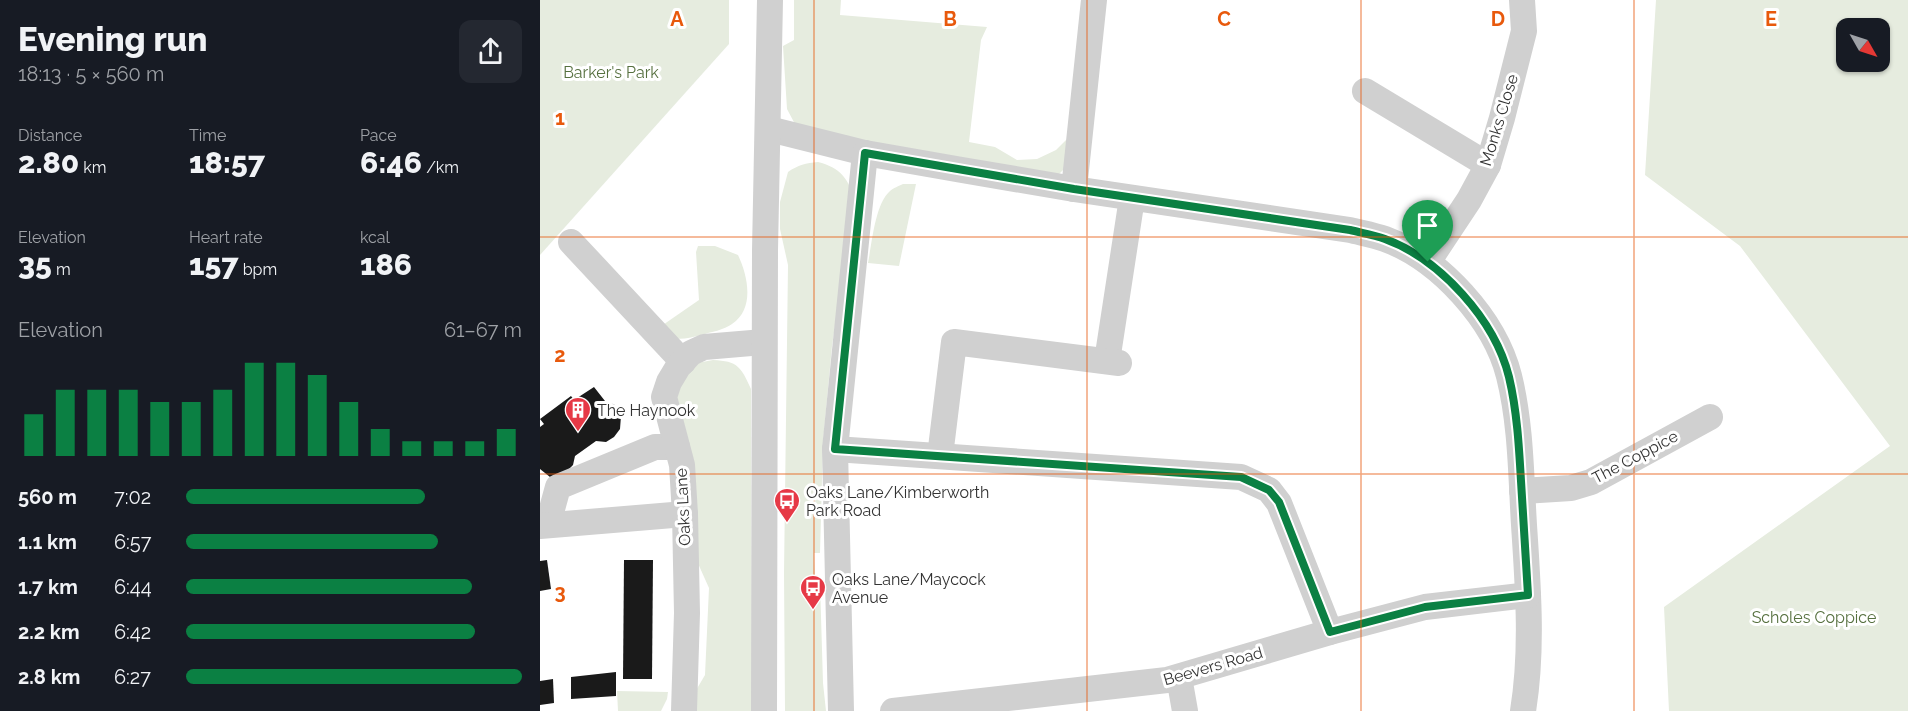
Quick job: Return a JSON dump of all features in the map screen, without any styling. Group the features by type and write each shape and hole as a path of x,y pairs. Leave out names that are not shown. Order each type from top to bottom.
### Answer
{"street":[{"path":"764,711 764,342 770,0"},
{"path":"1074,189 1094,0"},
{"name":"Monks Close","path":"1428,262 1469,200 1488,165 1524,31 1522,0"},
{"path":"1365,91 1488,165"},
{"path":"769,129 865,153 1074,189 1350,230 1386,239 1428,262 1456,286 1489,329 1509,376 1518,425 1528,595 1527,690 1523,711"},
{"path":"841,711 835,449 865,153"},
{"path":"940,456 954,342 1113,362 1132,198"},
{"path":"572,242 683,362"},
{"name":"Oaks Lane","path":"684,711 687,613 682,465 664,398 669,382 691,353 704,347 764,342"},
{"name":"The Coppice","path":"1522,491 1571,488 1591,482 1710,417"},
{"path":"677,447 655,447 558,487 545,526 685,514"},
{"path":"835,449 1241,477 1269,490 1279,502 1330,632"},
{"name":"Beevers Road","path":"893,711 1167,680 1330,632 1425,607 1528,595"},
{"path":"1179,677 1185,711"}],"green space":[{"name":"Barker's Park","path":"540,0 729,0 729,44 540,255"},
{"path":"794,0 841,0 840,15 987,27 981,40 969,142 995,147 1017,160 1037,159 1056,150 1071,135 1066,167 1057,176 1047,178 796,126 787,109 783,46 794,40"},
{"name":"Scholes Coppice","path":"1656,0 1908,0 1908,711 1669,711 1664,607 1890,446 1740,246 1645,175"},
{"path":"818,162 832,167 843,176 850,188 853,203 832,346 823,442 820,553 814,553 815,582 820,583 826,711 785,711 784,573 788,265 780,229 780,202 788,172 802,165"},
{"path":"903,184 916,184 899,266 868,263 881,205 890,191"},
{"path":"698,246 715,246 738,255 747,282 747,301 739,318 729,326 688,338 673,338 657,329 699,300 696,252"},
{"path":"713,360 728,362 738,367 751,389 752,711 695,711 695,692 705,675 709,588 696,559 674,390 697,363"},
{"path":"617,691 668,692 661,711 618,711"}],"building":[{"name":"The Haynook","path":"594,387 605,401 615,405 621,416 620,429 606,442 596,441 575,456 573,465 564,474 550,477 540,469 540,427 544,424 540,419 571,396 574,400"},
{"path":"547,560 551,589 540,591 540,561"},
{"path":"624,560 653,560 652,679 623,679"},
{"path":"616,672 616,696 571,699 571,677"},
{"path":"553,679 554,703 540,705 540,681"}],"place":[{"name":"The Haynook","path":"578,433"},
{"name":"Oaks Lane/Kimberworth Park Road","path":"787,524"},
{"name":"Oaks Lane/Maycock Avenue","path":"813,611"}],"route":[{"path":"865,153 1074,189 1350,230 1386,239 1428,262 1456,286 1489,329 1509,376 1518,425 1528,595 1425,607 1330,632 1279,502 1269,490 1241,477 835,449 865,153"}]}
